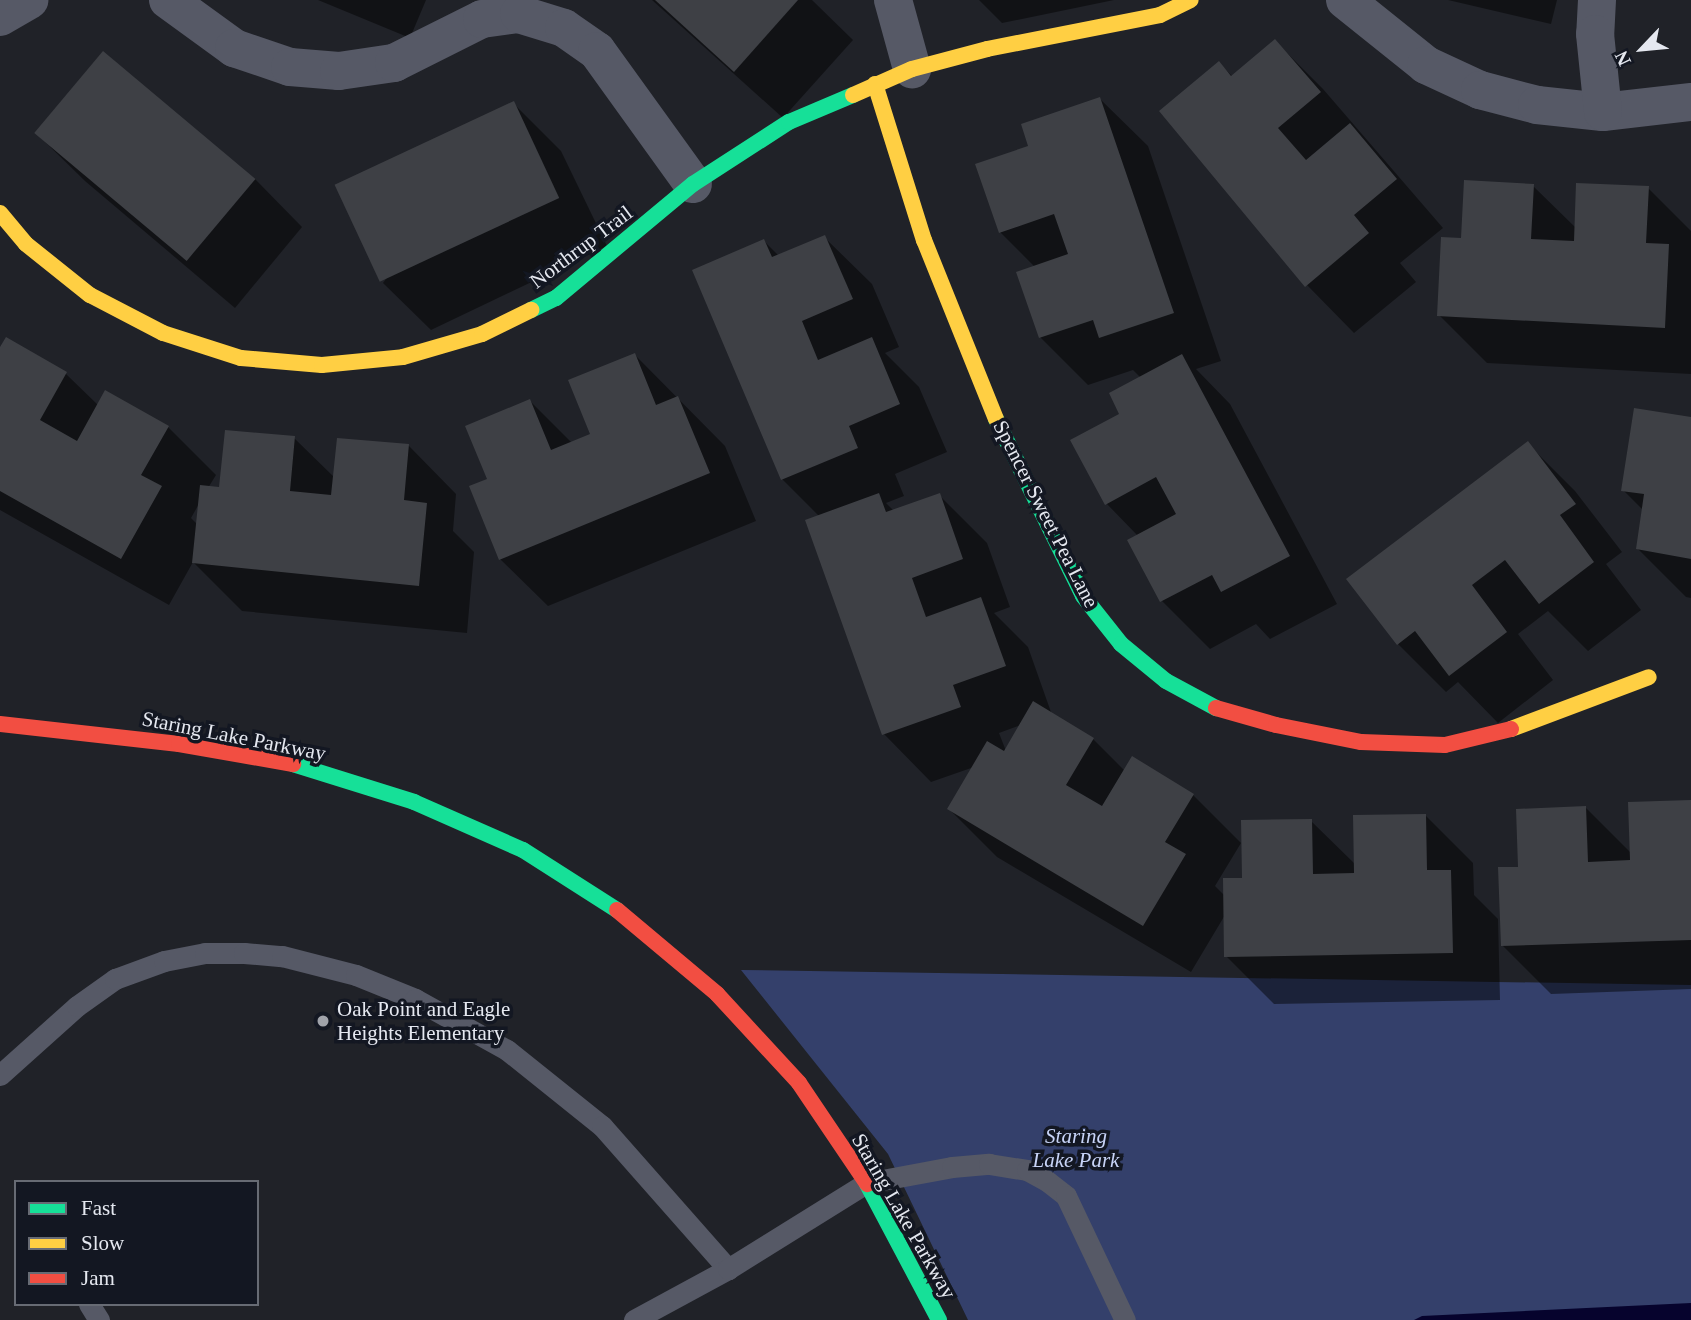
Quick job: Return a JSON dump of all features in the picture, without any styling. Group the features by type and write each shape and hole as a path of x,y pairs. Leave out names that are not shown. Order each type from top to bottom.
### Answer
{"street":[{"path":"0,17 30,0"},
{"path":"168,0 234,48 290,67 339,71 394,63 482,19 519,7 564,28 597,51 693,184"},
{"path":"893,0 912,69"},
{"name":"Northrup Trail","path":"0,212 26,244 90,295 163,333 241,358 322,365 403,357 482,334 556,298 693,184 789,122 912,69 987,49 1160,15 1191,0"},
{"path":"1345,0 1426,65 1480,90 1537,105 1603,112 1691,102"},
{"path":"1597,0 1595,34 1603,112"},
{"name":"Spencer Sweet Pea Lane","path":"875,84 924,240 984,394 1083,596 1121,644 1166,681 1219,710 1276,725 1361,742 1445,745 1526,726 1649,677"},
{"name":"Staring Lake Parkway","path":"0,724 179,744 297,765 414,802 523,850 623,914 717,994 799,1083 866,1183 939,1320"}],"lane":[{"path":"0,1075 77,1006 106,986 164,961 205,953 244,953 282,956 356,975 415,999 517,1058 602,1126 728,1269"},
{"path":"634,1320 728,1269 866,1183 952,1167 989,1164 1027,1170 1066,1196 1125,1320"}],"green space":[{"name":"Staring Lake Park","path":"741,970 1691,985 1691,1320 968,1320 888,1154"}],"shaded area":[{"path":"1691,1303 1691,1320 1414,1320 1422,1316"}],"building":[{"path":"655,0 798,0 734,72"},
{"path":"1275,39 1321,92 1278,128 1306,160 1350,123 1397,179 1354,215 1369,233 1305,287 1159,111 1219,61 1231,76"},
{"path":"103,51 255,179 187,261 34,133"},
{"path":"1100,97 1174,313 1099,338 1093,320 1039,338 1016,272 1068,254 1054,214 999,233 975,164 1028,146 1021,124"},
{"path":"514,101 559,198 380,282 335,185"},
{"path":"1464,180 1534,184 1531,239 1574,241 1576,183 1649,186 1646,243 1669,244 1665,328 1437,316 1441,237 1461,238"},
{"path":"825,235 853,299 802,321 818,360 872,337 900,404 849,426 858,448 781,480 692,270 764,239 772,257"},
{"path":"6,337 67,372 40,420 77,441 105,390 169,426 141,475 162,486 121,559 0,491 0,347"},
{"path":"635,353 656,405 678,396 710,473 499,560 469,486 487,479 465,426 530,399 551,450 590,434 568,380"},
{"path":"1182,354 1290,556 1221,592 1212,575 1160,602 1127,540 1176,514 1156,477 1105,505 1070,440 1119,414 1109,393"},
{"path":"1634,408 1691,417 1691,559 1636,549 1644,494 1621,491"},
{"path":"225,430 295,436 290,491 331,495 337,438 409,444 404,500 427,503 419,586 192,563 200,485 219,487"},
{"path":"1528,441 1576,504 1560,515 1594,562 1539,604 1505,560 1472,585 1507,632 1449,676 1415,631 1397,645 1346,579"},
{"path":"879,493 886,512 940,493 963,559 912,578 926,617 981,597 1006,666 953,685 961,707 882,735 805,520"},
{"path":"1033,701 1094,738 1066,785 1102,806 1132,756 1194,794 1165,842 1186,854 1143,926 947,809 987,741 1004,751"},
{"path":"1691,800 1691,940 1501,946 1498,867 1518,867 1516,809 1586,806 1588,862 1630,860 1628,802"},
{"path":"1426,814 1427,870 1451,870 1453,953 1224,957 1223,878 1242,878 1241,820 1312,819 1313,874 1354,873 1353,815"}],"traffic: fast":[{"path":"531,310 556,298 693,184 789,122 853,95"},
{"path":"996,419 1083,596 1121,644 1166,681 1216,708"},
{"path":"293,764 414,802 523,850 617,910"},
{"path":"867,1184 939,1320"}],"traffic: slow":[{"path":"853,95 912,69 987,49 1160,15 1191,0"},
{"path":"875,84 924,240 996,419"},
{"path":"0,213 26,244 90,295 163,333 241,358 322,365 403,357 482,334 531,310"},
{"path":"1511,729 1649,677"}],"traffic: jam":[{"path":"1216,708 1276,725 1361,742 1445,745 1511,729"},
{"path":"0,724 179,744 293,764"},
{"path":"617,910 717,994 799,1083 867,1184"}],"place":[{"name":"Oak Point and Eagle Heights Elementary","path":"323,1021"}]}
